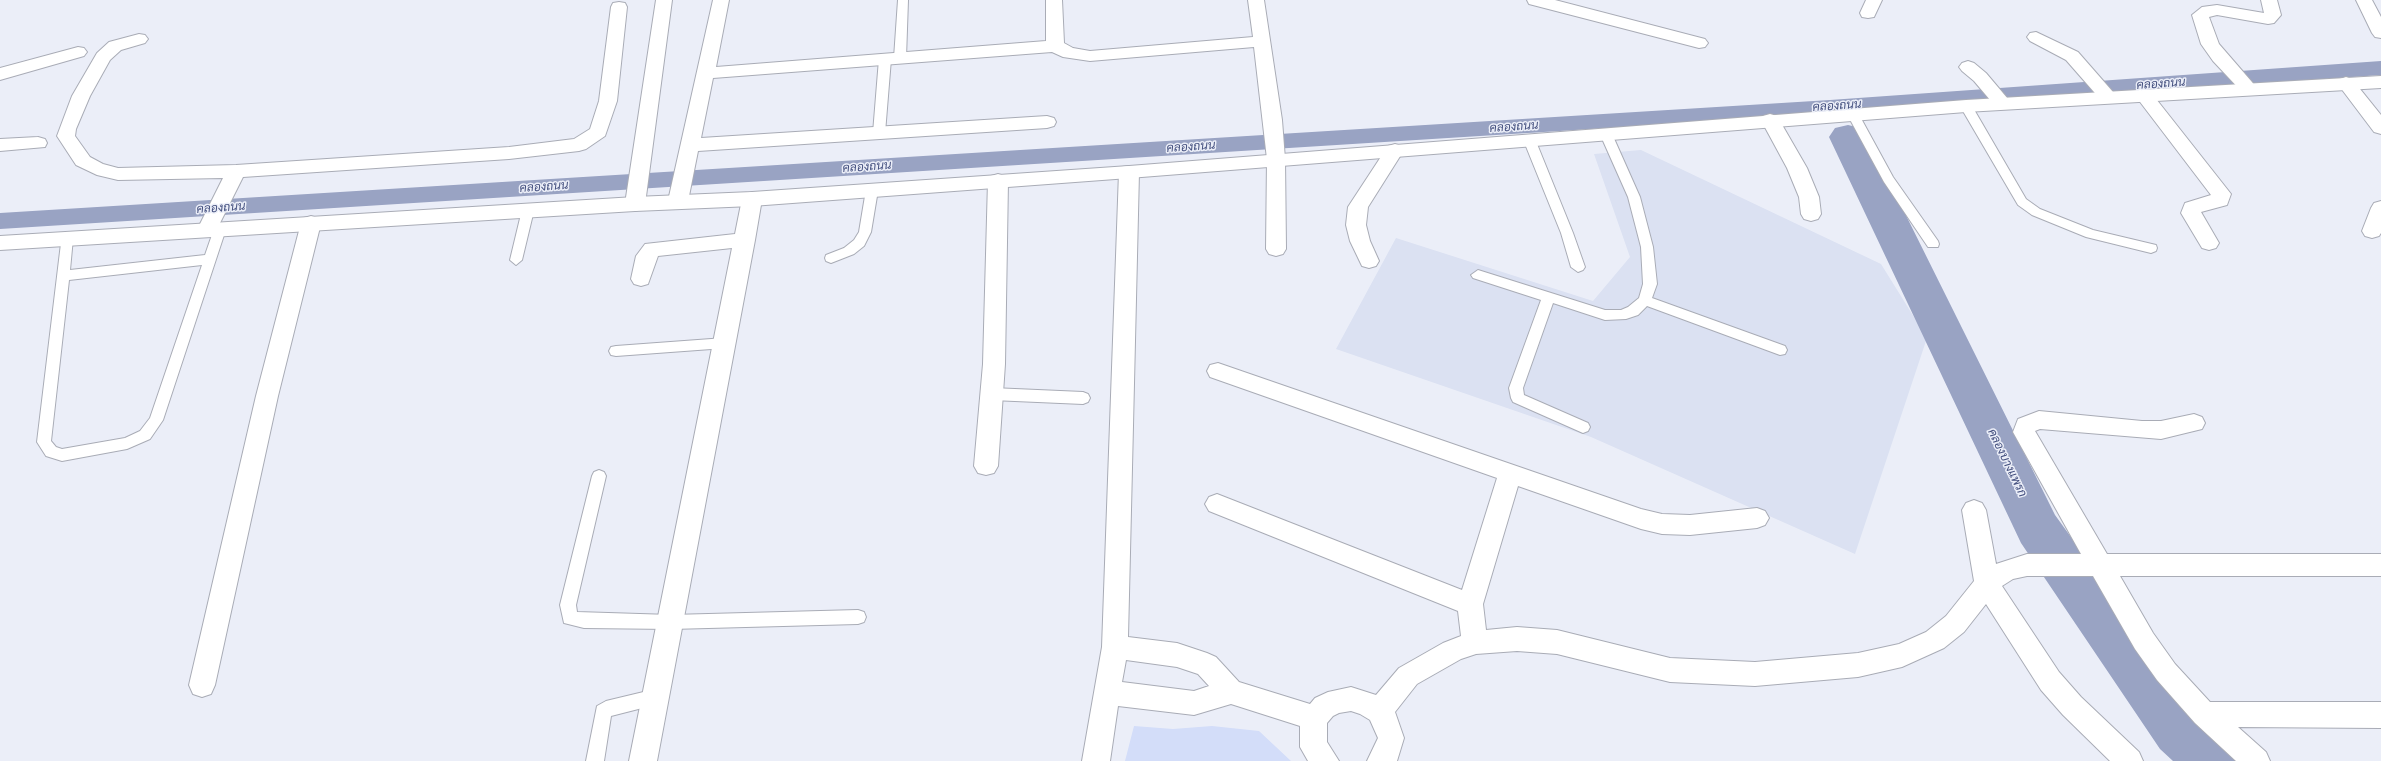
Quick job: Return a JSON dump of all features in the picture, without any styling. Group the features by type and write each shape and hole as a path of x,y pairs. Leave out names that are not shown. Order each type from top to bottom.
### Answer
{"street":[{"path":"635,203 664,0"},
{"path":"680,196 706,73 724,0"},
{"path":"1054,0 1056,46"},
{"path":"1256,0 1273,120 1275,154 1276,249"},
{"path":"1535,0 1699,43"},
{"path":"2244,85 2219,58 2204,30 2200,15 2202,12 2217,10 2268,19 2274,15 2269,0"},
{"path":"2364,0 2378,24"},
{"path":"140,39 112,49 103,56 96,67 67,130 68,140 83,161 97,169 118,174 234,175 509,153 579,145 598,132 608,101 619,7"},
{"path":"2036,38 2072,56 2104,93"},
{"path":"706,73 1056,46 1069,52 1090,56 1263,41"},
{"path":"0,74 78,52"},
{"path":"1974,72 1999,100"},
{"path":"0,242 67,238 214,224 311,224 635,203 680,196 752,199 1129,172 1275,154 1395,150 1966,106 1999,100 2104,93 2143,94 2244,85 2346,84 2381,82"},
{"path":"2346,84 2381,128"},
{"path":"2143,94 2221,194 2220,200 2198,205 2192,208 2191,213 2209,243"},
{"path":"1770,120 1797,168 1809,197 1811,214"},
{"path":"690,149 879,133 1046,122"},
{"path":"0,145 38,143"},
{"path":"1369,261 1360,241 1356,225 1358,207 1395,150"},
{"path":"1096,761 1115,647 1129,172"},
{"path":"214,224 234,175"},
{"path":"986,466 992,394 998,181"},
{"path":"643,761 752,199"},
{"path":"2372,231 2381,208"},
{"path":"202,685 267,396 311,224"},
{"path":"641,279 646,256 652,249 745,240"},
{"path":"1218,371 1641,519 1662,524 1690,526 1757,518"},
{"path":"2194,423 2161,430 2039,420 2026,425 2024,432 2093,566 2144,641 2166,672 2204,714 2256,761"},
{"path":"1475,642 1470,604 1510,473"},
{"path":"1217,504 1470,604"},
{"path":"1974,510 1987,584 2050,681 2072,706 2129,761"},
{"path":"1379,712 1408,676 1452,651 1475,642 1517,639 1557,642 1670,670 1704,673 1755,674 1858,665 1902,655 1935,640 1955,624 1996,575 2009,569 2027,565 2381,565"},
{"path":"1115,647 1177,655 1207,665 1231,692 1315,718"},
{"path":"1108,692 1194,703 1231,692"},
{"path":"1325,761 1314,747 1312,732 1315,718 1324,707 1336,701 1351,699 1366,703 1379,712 1387,724 1391,738 1388,752 1381,761"},
{"path":"2204,714 2381,715"}],"lane":[{"path":"879,133 903,0"},
{"path":"1966,106 2010,184 2022,202 2036,212 2090,234 2151,248"},
{"path":"1853,114 1888,179 1933,244"},
{"path":"1478,275 1605,315 1621,315 1633,311 1645,300 1650,284 1647,247 1634,197 1606,134"},
{"path":"1529,139 1568,232 1578,267"},
{"path":"831,258 849,251 859,243 865,232 872,190"},
{"path":"516,260 528,210"},
{"path":"67,238 44,442 51,452 62,455 127,443 145,434 156,420 209,259 214,224"},
{"path":"63,276 209,259"},
{"path":"1548,298 1516,388 1518,398 1583,427"},
{"path":"1645,300 1780,350"},
{"path":"616,351 725,343"},
{"path":"992,394 1083,398"},
{"path":"599,476 568,605 570,618 584,621 671,622 858,617"},
{"path":"595,761 603,712 606,709 656,697"}],"shaded area":[{"path":"1641,150 1881,264 1927,338 1855,554 1591,437 1336,349 1396,238 1593,301 1630,257 1594,154"},
{"path":"1134,726 1173,729 1212,726 1259,731 1291,761 1125,761"}],"waterway":[{"name":"คลองถนน","path":"0,221 1830,107 2381,68"},
{"name":"คลองบางแพรก","path":"1848,137 2038,529 2179,731 2211,761"}]}
